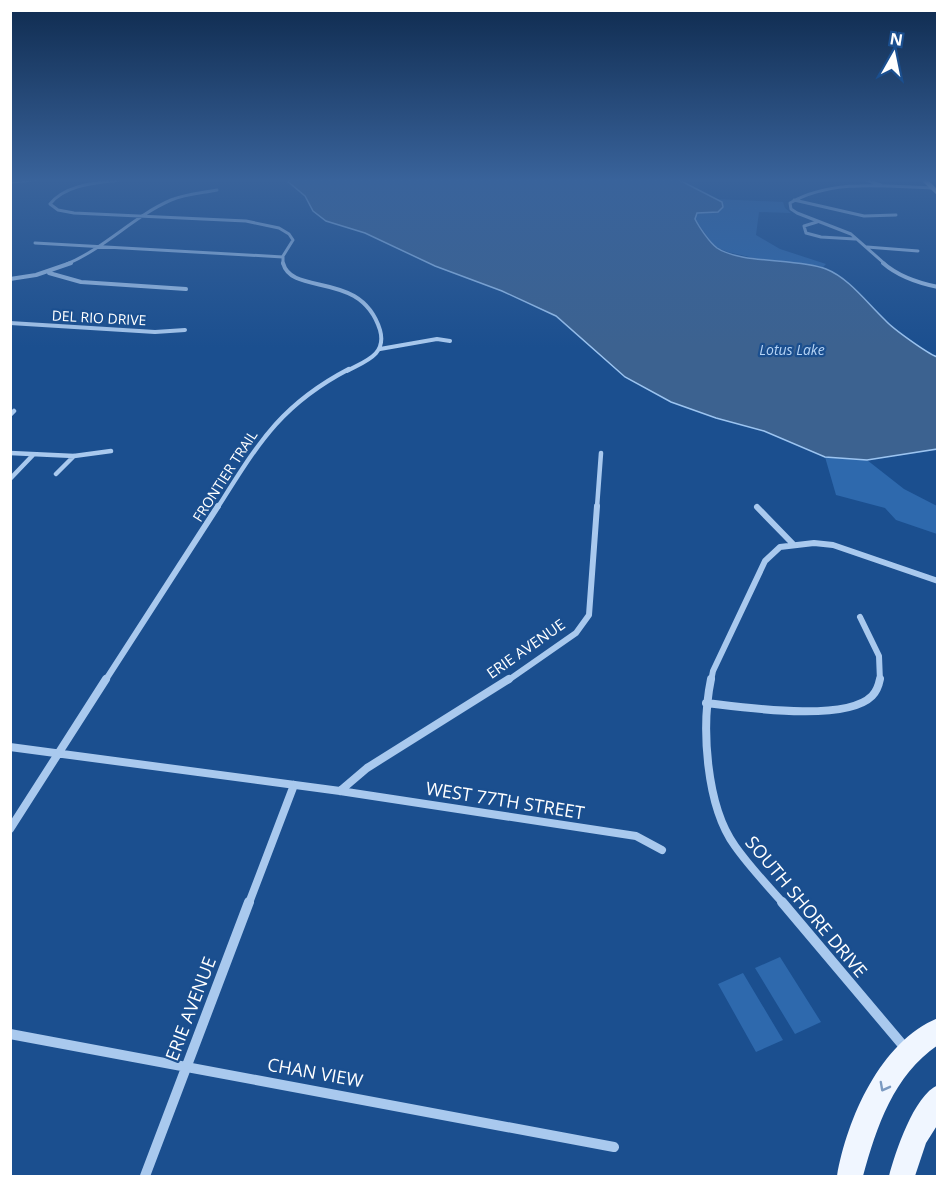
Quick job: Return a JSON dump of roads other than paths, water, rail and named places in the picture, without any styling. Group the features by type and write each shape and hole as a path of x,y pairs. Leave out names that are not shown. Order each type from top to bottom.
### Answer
{"main road":[{"path":"850,1176 862,1132 890,1074 909,1051 938,1030"},
{"path":"902,1176 915,1137 938,1098"}],"street":[{"path":"10,279 49,273 78,261 116,235"},
{"path":"290,235 293,240 283,257 288,273 296,279 348,291 363,302 377,322 381,334 380,350 436,339 450,340"},
{"path":"815,235 857,238"},
{"path":"850,235 857,238 876,259 891,271 912,281 938,287"},
{"path":"35,243 283,257"},
{"path":"867,247 918,251"},
{"path":"49,273 81,282 186,289"},
{"name":"DEL RIO DRIVE","path":"10,323 155,332 185,330"},
{"name":"FRONTIER TRAIL","path":"10,829 262,438 302,397 315,387 371,359 380,350"},
{"path":"10,453 74,456 111,451"},
{"name":"ERIE AVENUE","path":"339,791 367,768 496,688 576,633 589,615 601,453"},
{"path":"10,479 33,455"},
{"path":"56,474 74,456"},
{"path":"757,507 793,544"},
{"name":"SOUTH SHORE DRIVE","path":"909,1051 734,845 718,808 706,752 706,703 713,671 765,561 780,547 814,543 833,545 938,581"},
{"path":"706,703 821,712 850,708 869,698 880,684 880,670 877,651 860,617"},
{"path":"10,747 294,785"},
{"name":"ERIE AVENUE","path":"145,1176 294,785"},
{"name":"WEST 77TH STREET","path":"294,785 636,836 662,850"},
{"name":"CHAN VIEW","path":"10,1034 614,1147"}],"water":[{"name":"Lotus Lake","path":"370,235 705,235 717,248 727,253 826,269 842,278 895,329 937,357 937,449 867,460 825,457 764,431 716,418 671,402 625,377 556,316 502,291 435,266"}]}
